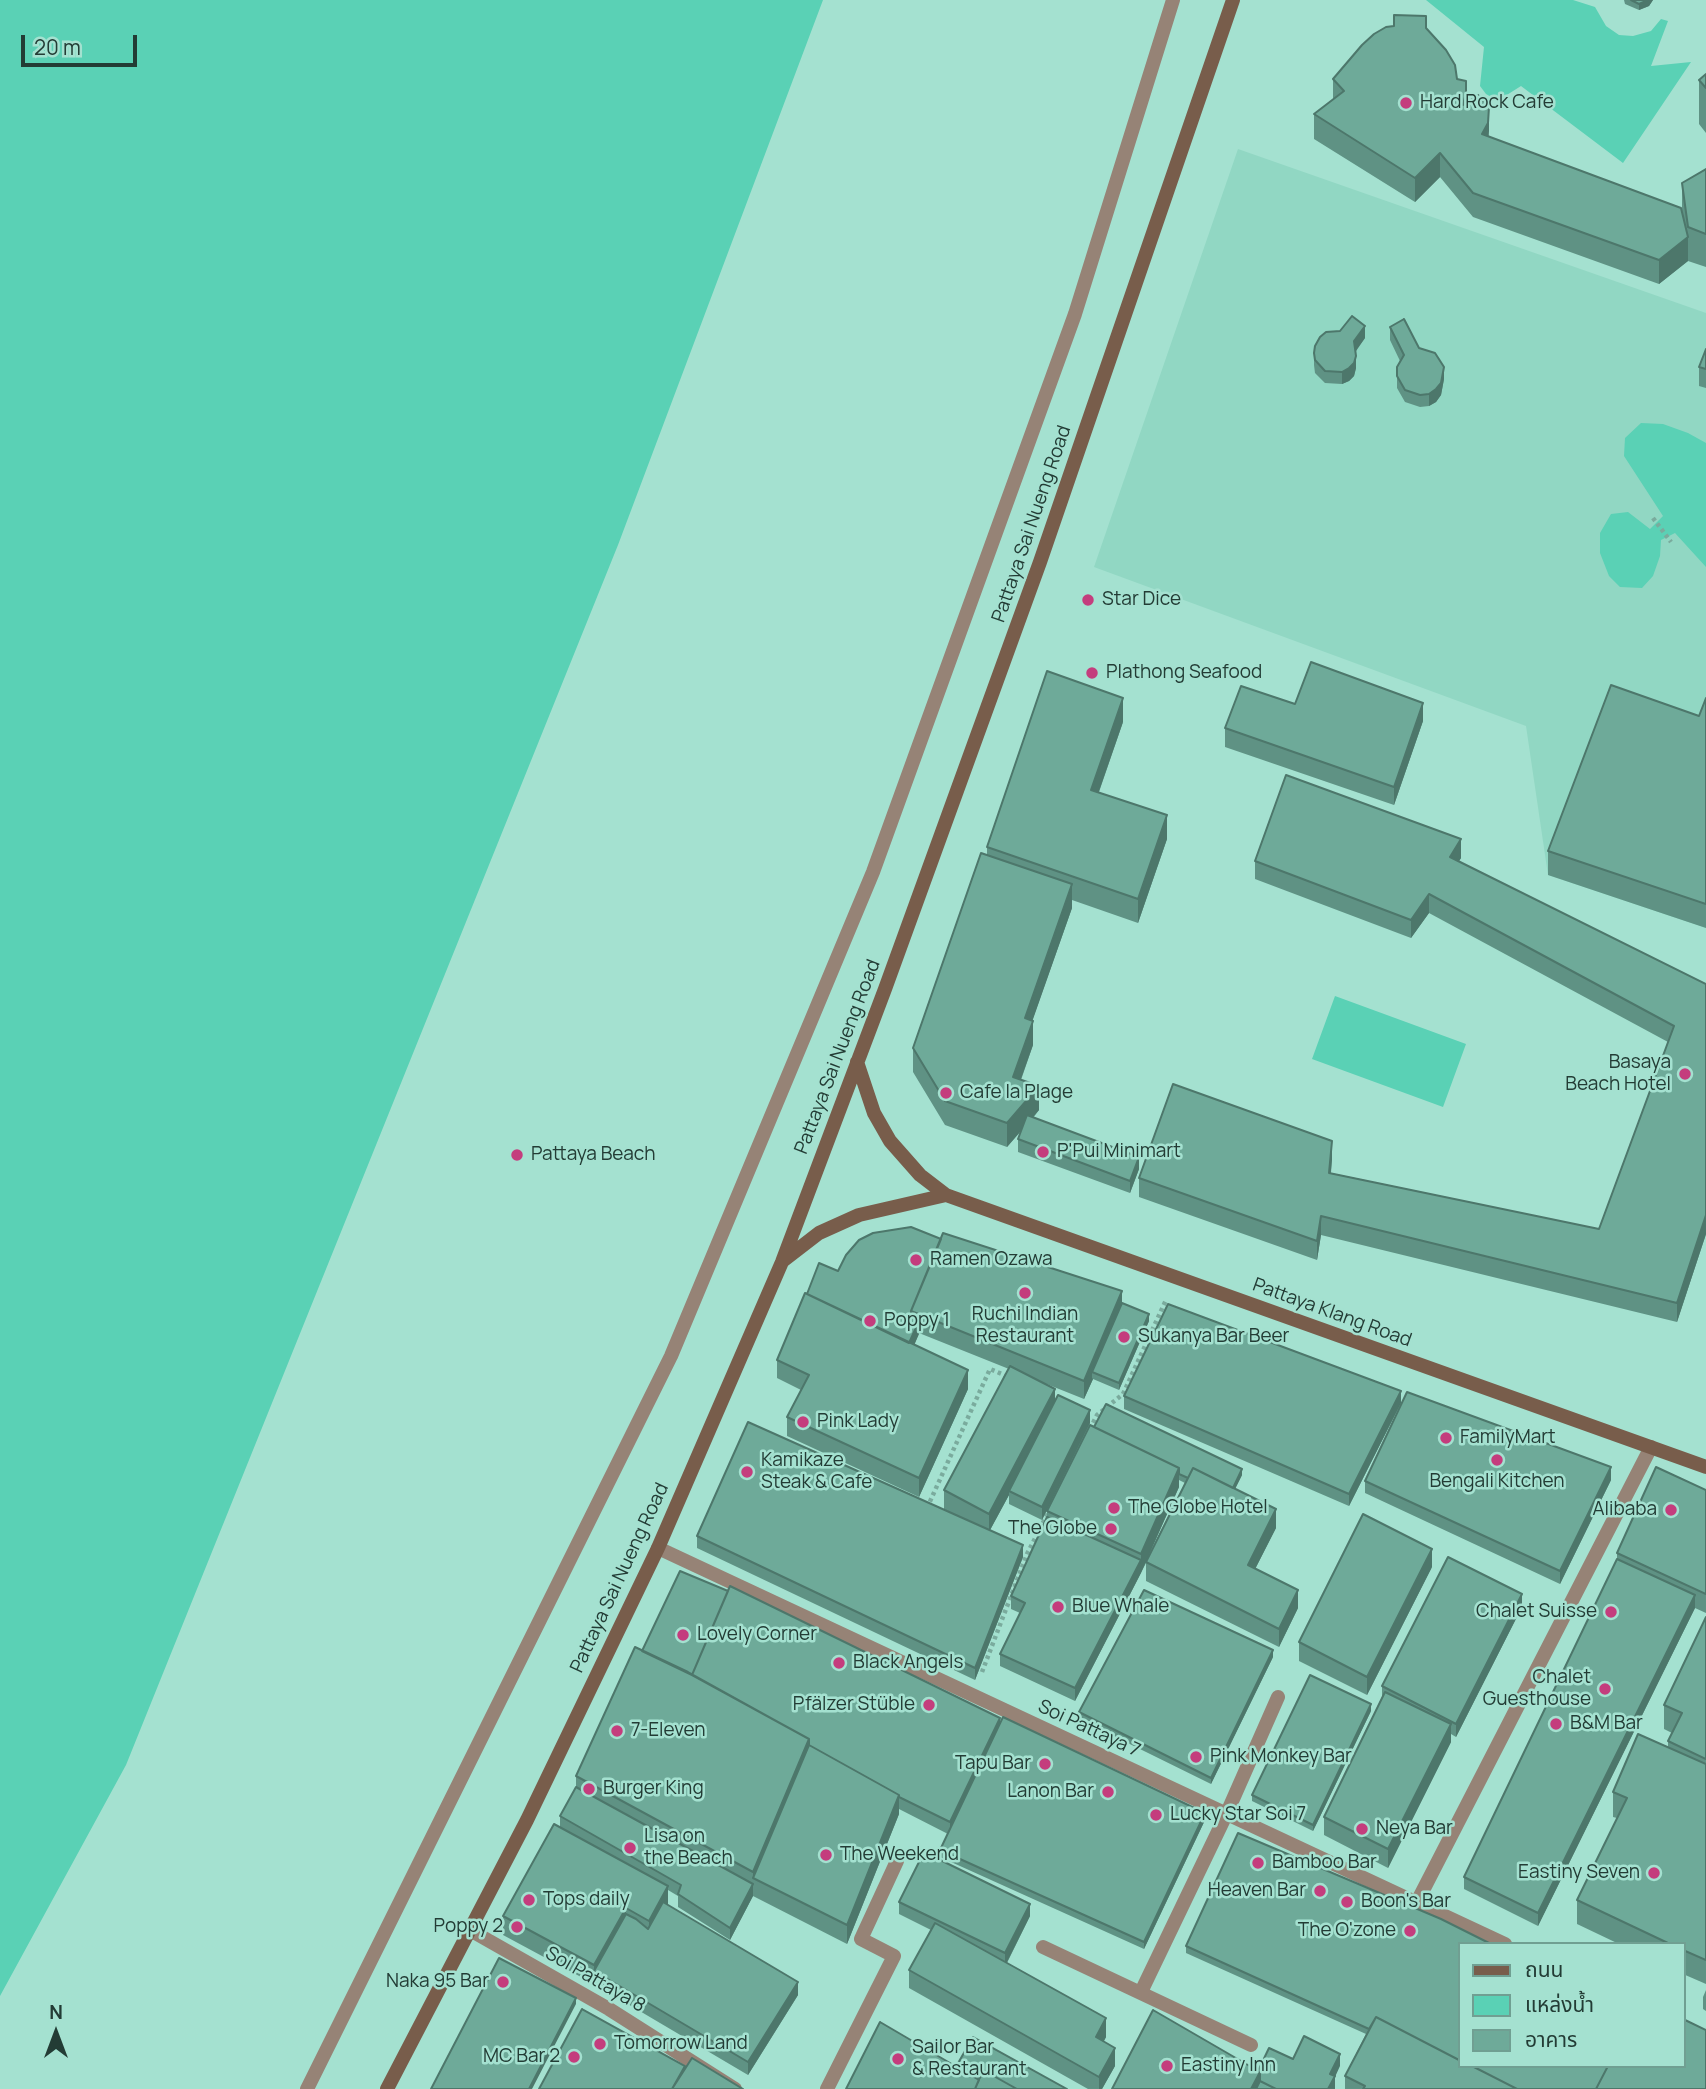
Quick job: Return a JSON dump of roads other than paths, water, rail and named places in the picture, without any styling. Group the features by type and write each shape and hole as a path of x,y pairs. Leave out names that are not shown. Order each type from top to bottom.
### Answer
{"main road":[{"name":"Pattaya Sai Nueng Road","path":"387,2089 527,1820 658,1548 782,1262 858,1062 1040,562 1233,0"},
{"name":"Pattaya Klang Road","path":"858,1062 874,1113 890,1141 920,1175 946,1195 1706,1467"},
{"path":"782,1262 819,1233 859,1216 946,1195"}],"street":[{"path":"307,2089 671,1356 873,872 1076,314 1173,0"},
{"path":"1417,1902 1651,1447"},
{"name":"Soi Pattaya 7","path":"658,1548 1501,1942"},
{"path":"1141,1992 1226,1815 1278,1697"},
{"path":"827,2089 894,1956 861,1939 897,1861"},
{"name":"Soi Pattaya 8","path":"470,1930 609,2010 735,2089"},
{"path":"1043,1948 1251,2045"}],"water":[{"path":"0,0 823,0 618,545 126,1765 0,1996"},
{"path":"1426,0 1573,0 1595,7 1606,26 1619,35 1633,36 1651,31 1661,19 1668,21 1651,66 1691,62 1623,163 1521,86 1502,98 1493,98 1486,94 1480,86 1484,47"},
{"path":"1641,423 1663,424 1706,443 1706,567 1675,533 1661,540 1660,556 1653,576 1642,588 1620,587 1609,576 1600,553 1600,533 1611,514 1628,512 1650,529 1663,516 1624,456 1625,438"},
{"path":"1335,996 1466,1044 1443,1107 1312,1059"}],"place":[{"name":"Hard Rock Cafe","path":"1406,103"},
{"name":"Star Dice","path":"1088,600"},
{"name":"Plathong Seafood","path":"1092,673"},
{"name":"Basaya Beach Hotel","path":"1685,1074"},
{"name":"Cafe la Plage","path":"946,1093"},
{"name":"P'Pui Minimart","path":"1043,1152"},
{"name":"Pattaya Beach","path":"517,1155"},
{"name":"Ramen Ozawa","path":"916,1260"},
{"name":"Ruchi Indian Restaurant","path":"1025,1293"},
{"name":"Poppy 1","path":"870,1321"},
{"name":"Sukanya Bar Beer","path":"1124,1337"},
{"name":"Pink Lady","path":"803,1422"},
{"name":"FamilyMart","path":"1446,1438"},
{"name":"Bengali Kitchen","path":"1497,1460"},
{"name":"Kamikaze Steak & Cafe","path":"747,1472"},
{"name":"The Globe Hotel","path":"1114,1508"},
{"name":"Alibaba","path":"1671,1510"},
{"name":"The Globe","path":"1111,1529"},
{"name":"Blue Whale","path":"1058,1607"},
{"name":"Chalet Suisse","path":"1611,1612"},
{"name":"Lovely Corner","path":"683,1635"},
{"name":"Black Angels","path":"839,1663"},
{"name":"Chalet Guesthouse","path":"1605,1689"},
{"name":"Pfälzer Stüble","path":"929,1705"},
{"name":"B&M Bar","path":"1556,1724"},
{"name":"7-Eleven","path":"617,1731"},
{"name":"Pink Monkey Bar","path":"1196,1757"},
{"name":"Tapu Bar","path":"1045,1764"},
{"name":"Burger King","path":"589,1789"},
{"name":"Lanon Bar","path":"1108,1792"},
{"name":"Lucky Star Soi 7","path":"1156,1815"},
{"name":"Neya Bar","path":"1362,1829"},
{"name":"Lisa on the Beach","path":"630,1848"},
{"name":"The Weekend","path":"826,1855"},
{"name":"Bamboo Bar","path":"1258,1863"},
{"name":"Eastiny Seven","path":"1654,1873"},
{"name":"Heaven Bar","path":"1320,1891"},
{"name":"Tops daily","path":"529,1900"},
{"name":"Boon's Bar","path":"1347,1902"},
{"name":"Poppy 2","path":"517,1927"},
{"name":"The O'zone","path":"1410,1931"},
{"name":"Naka 95 Bar","path":"503,1982"},
{"name":"Tomorrow Land","path":"600,2044"},
{"name":"MC Bar 2","path":"574,2057"},
{"name":"Sailor Bar & Restaurant","path":"898,2059"},
{"name":"Eastiny Inn","path":"1167,2066"}]}
